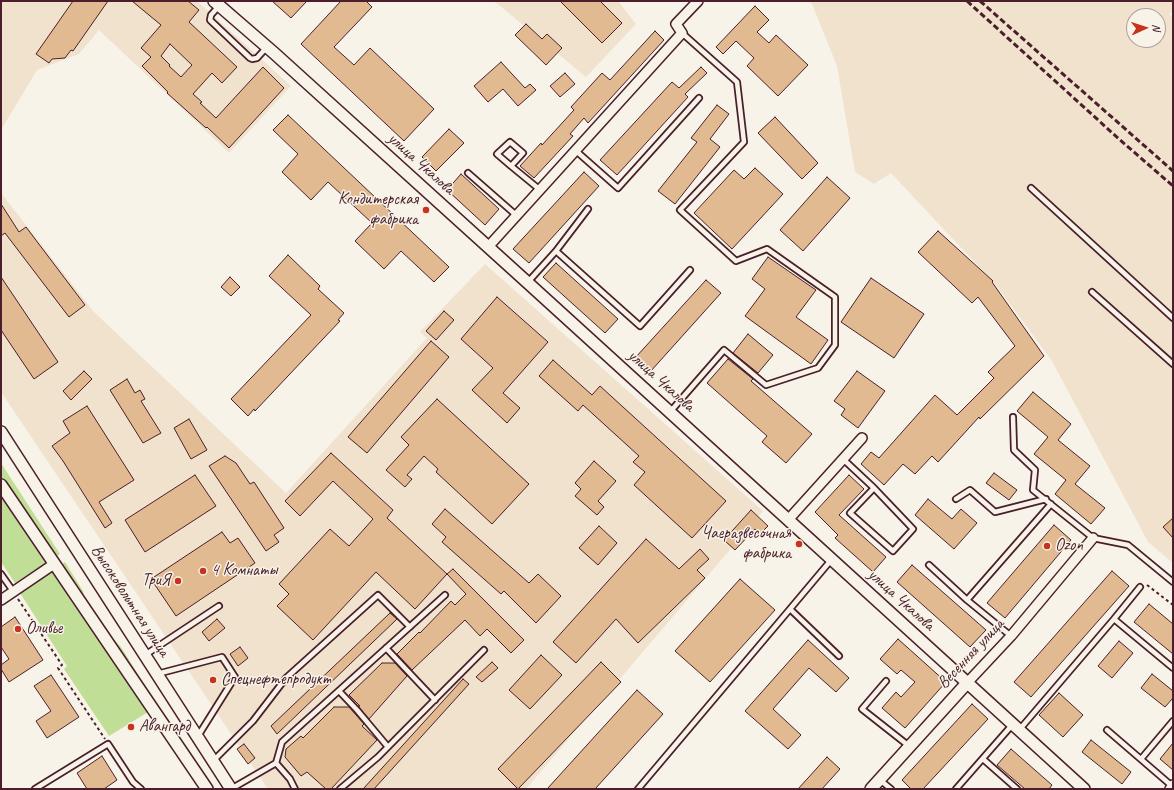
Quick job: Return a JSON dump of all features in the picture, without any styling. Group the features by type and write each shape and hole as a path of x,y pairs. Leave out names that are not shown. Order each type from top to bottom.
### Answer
{"street":[{"path":"488,247 682,33 676,24 698,1"},
{"name":"улица Чкалова","path":"217,3 528,282 1084,789"},
{"name":"Высоковольтная улица","path":"1,432 231,789"},
{"path":"788,520 862,438"},
{"path":"1,485 207,789"},
{"name":"Весенняя улица","path":"871,789 1011,636 1093,538"},
{"path":"1,600 54,564"}],"lane":[{"path":"217,3 210,20 250,58 257,58 267,47"},
{"path":"670,412 724,350 766,385 818,368 835,345 835,297 767,249 736,261 680,210 744,142 737,82 682,33"},
{"path":"575,150 618,188 699,98"},
{"path":"511,166 523,154 510,142 497,154 511,166 539,190"},
{"path":"468,173 516,215"},
{"path":"1031,188 1173,318"},
{"path":"528,282 556,251 588,209"},
{"path":"556,251 640,326 690,270"},
{"path":"1092,292 1173,364"},
{"path":"1013,418 1014,450 1035,470 1034,490 1093,538 1128,544 1173,582"},
{"path":"843,458 874,488 913,529 893,551 850,513 874,488"},
{"path":"956,499 970,490 995,512 1046,499"},
{"path":"967,600 1051,504"},
{"path":"638,789 832,560"},
{"path":"929,565 967,600 1011,636"},
{"path":"1,574 13,591"},
{"path":"956,789 983,758 1016,727 1114,619 1140,587"},
{"path":"213,761 253,721 286,678 378,595 410,627"},
{"path":"231,789 276,763 282,742 445,595"},
{"path":"144,655 219,606"},
{"path":"790,609 839,656"},
{"path":"1114,619 1173,668"},
{"path":"386,648 435,700"},
{"path":"340,789 378,757 484,650"},
{"path":"157,674 222,657 227,663 235,677 198,737"},
{"path":"886,681 862,709 909,746"},
{"path":"339,691 388,747"},
{"path":"1141,759 1173,721"},
{"path":"1107,730 1172,787"},
{"path":"35,789 108,744 133,782 141,789"},
{"path":"983,758 1017,789"},
{"path":"276,763 290,780 295,789"},
{"path":"879,779 891,789"}],"path":[{"path":"1140,587 1148,585 1173,605"},
{"path":"13,591 62,665 58,668 108,744"}],"shaded area":[{"path":"1,1 197,1 291,86 229,153 99,30 79,54 37,70 1,130"},
{"path":"494,1 618,1 636,24 586,77"},
{"path":"809,1 1173,1 1173,11 1169,14 1173,17 1173,563 1148,542 1052,361 996,285 891,173 874,184 855,172 837,66 812,4"},
{"path":"1,193 94,312 286,493 427,338 420,332 485,264 763,511 526,789 268,789 1,392"}],"green space":[{"path":"1,463 60,554 15,583 1,562"},
{"path":"65,562 83,591 85,601 103,628 121,647 158,706 109,736 64,669 67,666 20,593"}],"building":[{"path":"73,1 108,1 73,51 71,50 65,58 52,59 49,63 36,54"},
{"path":"132,1 188,1 199,10 189,22 237,67 222,83 212,73 193,94 216,118 263,67 284,88 229,148 167,93 168,92 142,66 151,57 141,48 161,25","holes":["170,44 192,65 181,77 161,56"]},
{"path":"272,1 307,1 291,18"},
{"path":"341,1 366,1 372,7 334,47 354,65 370,48 434,109 404,141 301,44"},
{"path":"560,1 600,1 622,23 602,43"},
{"path":"755,6 769,20 757,32 769,43 776,35 808,65 778,96 747,66 754,58 736,41 723,54 716,47"},
{"path":"526,24 542,39 547,34 562,48 546,65 515,35"},
{"path":"655,31 664,40 588,123 584,118 570,134 573,136 534,178 520,166 541,143 542,145 574,110 571,107 602,73 610,80"},
{"path":"501,62 525,88 530,84 536,90 518,106 503,89 488,102 474,86"},
{"path":"701,67 707,73 685,94 688,97 617,175 600,160 672,82 679,88"},
{"path":"565,73 575,84 560,97 550,86"},
{"path":"717,105 729,114 710,139 720,147 675,204 658,191 697,142 691,138"},
{"path":"288,115 449,267 434,282 401,251 384,269 355,241 372,223 328,182 311,200 282,172 298,154 273,130"},
{"path":"775,117 818,163 802,179 758,133"},
{"path":"449,129 464,143 436,171 422,157"},
{"path":"755,168 783,194 732,249 694,213 734,170 744,179"},
{"path":"584,172 599,186 529,263 513,249"},
{"path":"461,174 499,209 485,225 447,190"},
{"path":"827,177 850,198 803,251 780,230"},
{"path":"1,204 19,232 26,227 85,305 69,317 5,233 1,236"},
{"path":"938,231 993,281 992,282 1044,356 980,419 979,417 938,462 932,456 915,474 903,464 884,485 861,464 871,452 879,458 935,395 957,415 994,378 988,372 1015,346 978,297 972,303 918,252"},
{"path":"288,255 320,286 318,289 344,313 338,320 340,321 255,411 254,409 248,416 231,399 311,315 269,276"},
{"path":"768,257 816,290 796,317 828,340 811,364 745,316 765,289 752,279"},
{"path":"556,263 618,319 605,333 543,277"},
{"path":"1,277 58,362 34,379 1,330"},
{"path":"230,277 240,287 231,296 221,287"},
{"path":"871,278 924,314 894,358 841,322"},
{"path":"706,280 721,293 650,372 635,358"},
{"path":"497,297 548,342 503,393 520,408 507,423 472,390 493,368 461,339"},
{"path":"444,311 454,320 436,340 426,331"},
{"path":"748,334 773,355 758,373 733,353"},
{"path":"431,341 449,357 367,453 348,437"},
{"path":"728,359 753,379 751,381 812,434 786,463 762,442 767,436 707,383"},
{"path":"553,360 592,395 600,386 726,501 692,538 634,485 645,472 633,462 639,456 583,405 578,411 539,376"},
{"path":"84,371 92,379 71,400 63,391"},
{"path":"857,371 885,391 858,428 841,415 845,409 834,401"},
{"path":"127,379 135,393 140,390 145,399 141,401 161,433 143,443 110,390"},
{"path":"1033,392 1071,424 1058,440 1090,466 1075,484 1105,508 1091,524 1055,494 1066,480 1034,454 1048,437 1017,411"},
{"path":"437,399 529,484 492,524 436,472 438,469 424,456 407,475 412,479 405,487 386,470 409,445 401,437"},
{"path":"87,406 134,480 99,502 112,523 105,528 52,446 70,433 63,421"},
{"path":"189,419 207,450 191,459 174,428"},
{"path":"331,453 393,510 387,518 447,574 415,609 376,572 313,640 277,606 289,594 279,584 330,529 349,546 373,519 333,481 300,516 285,501"},
{"path":"225,456 236,463 250,484 254,482 284,528 274,535 279,542 266,551 209,466"},
{"path":"594,461 616,481 598,501 604,507 597,515 575,496 581,489 575,483"},
{"path":"994,473 1017,490 1009,500 986,483"},
{"path":"195,475 216,506 145,552 125,520"},
{"path":"849,475 864,489 839,515 886,557 873,572 835,538 838,535 815,512"},
{"path":"928,499 952,519 961,509 977,523 954,549 915,515"},
{"path":"445,509 529,583 538,574 561,596 536,623 504,591 501,594 442,542 446,537 432,524"},
{"path":"751,510 768,526 760,534 755,529 735,550 724,540"},
{"path":"1173,518 1173,538 1163,527"},
{"path":"1054,525 1071,540 1005,618 987,603"},
{"path":"599,526 617,543 598,565 579,548"},
{"name":"4 Комнаты","path":"222,532 230,543 238,538 255,563 176,616 151,579"},
{"path":"646,539 679,569 700,549 709,559 697,570 705,578 638,643 616,619 576,663 553,642"},
{"path":"912,565 986,630 970,647 897,582"},
{"path":"453,569 524,640 511,653 487,629 480,636 465,620 412,670 397,654 451,601 455,605 466,594 447,574"},
{"path":"1112,571 1129,586 1031,697 1014,682"},
{"path":"740,579 775,610 710,682 675,651"},
{"path":"1149,604 1173,624 1173,654 1134,622"},
{"path":"390,613 397,619 277,734 271,726"},
{"path":"15,617 43,660 9,682 1,669 1,665 9,659 1,647 1,627"},
{"path":"217,619 225,628 209,641 202,632"},
{"path":"898,639 946,682 905,728 882,708 896,692 901,697 915,682 901,670 897,674 880,659"},
{"path":"808,640 849,678 836,692 809,668 773,709 801,735 788,749 745,711"},
{"path":"1119,641 1133,653 1112,678 1098,666"},
{"path":"240,647 248,658 238,666 230,654"},
{"path":"541,655 562,675 530,709 509,690"},
{"path":"492,662 498,668 482,682 476,677"},
{"path":"601,662 621,682 518,789 498,769"},
{"path":"382,663 395,663 407,676 369,719 358,706 360,706 349,695"},
{"path":"1152,674 1173,691 1173,698 1165,707 1141,688"},
{"path":"51,675 79,717 47,738 36,721 51,711 34,686"},
{"path":"463,679 469,684 374,789 363,789"},
{"path":"637,690 663,714 595,789 547,789"},
{"path":"1059,693 1083,715 1063,737 1039,715"},
{"path":"972,704 988,719 923,789 911,789 902,780"},
{"path":"334,707 349,707 364,724 362,726 377,740 331,789 326,789 307,772 301,776 285,757 286,749 301,736 303,738"},
{"path":"1091,740 1131,772 1122,784 1082,752"},
{"path":"1173,743 1173,770 1160,759"},
{"path":"244,744 255,758 248,764 237,749"},
{"path":"1011,749 1052,785 1049,789 1025,789 997,765"},
{"path":"102,756 117,780 104,789 87,789 77,773"},
{"path":"827,757 840,769 822,789 798,789"}],"railway":[{"path":"967,1 1173,186"},
{"path":"980,1 1173,171"}],"place":[{"name":"Кондитерская фабрика","path":"426,210"},
{"name":"Чаеразвесочная фабрика","path":"799,544"},
{"name":"Ozon","path":"1047,546"},
{"name":"4 Комнаты","path":"203,571"},
{"name":"ТриЯ","path":"178,581"},
{"name":"Оливье","path":"18,629"},
{"name":"Спецнефтепродукт","path":"213,680"},
{"name":"Авангард","path":"131,727"}]}
